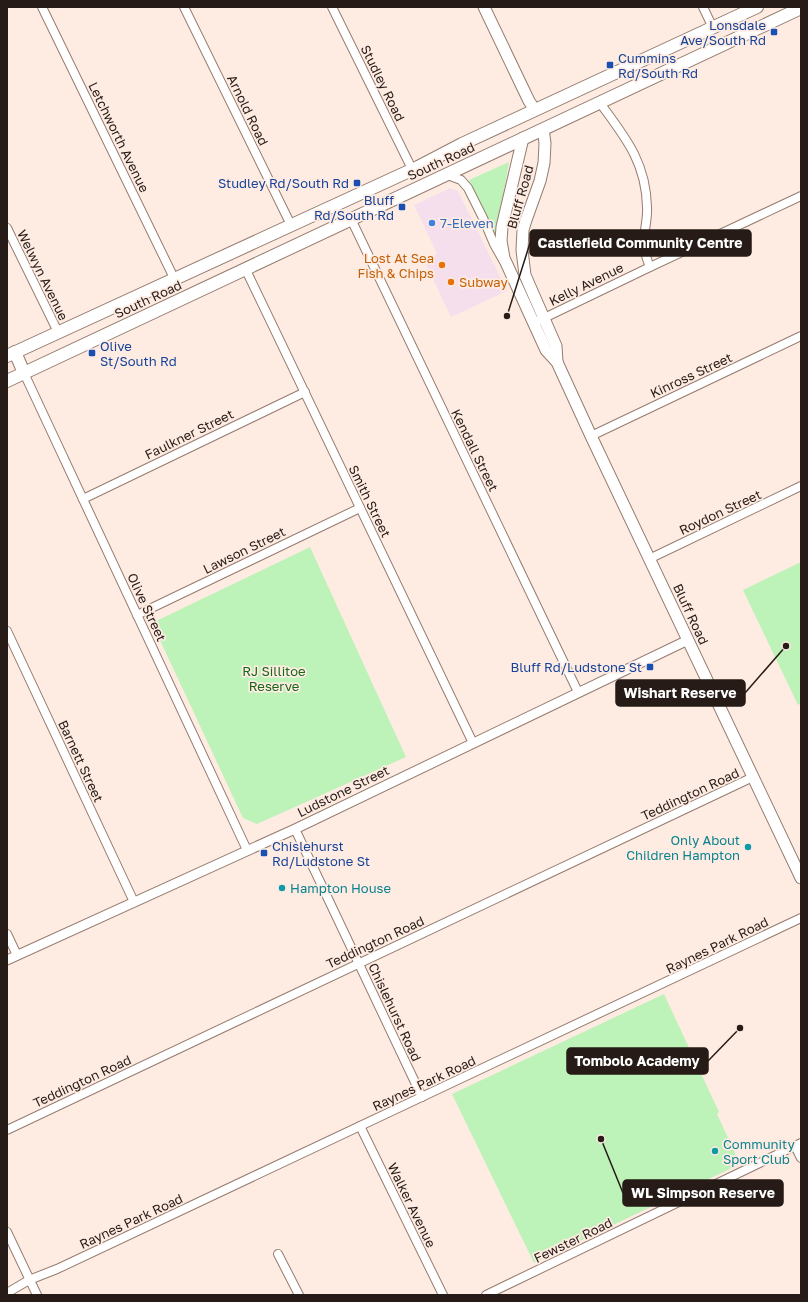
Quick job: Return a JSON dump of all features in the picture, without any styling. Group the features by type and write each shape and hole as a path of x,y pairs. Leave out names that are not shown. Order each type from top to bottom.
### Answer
{"main road":[{"path":"484,7 531,108 543,129"},
{"name":"South Road","path":"11,354 412,169 460,146 531,108 713,28 757,7"},
{"name":"South Road","path":"7,381 801,8"},
{"path":"523,138 531,108"},
{"name":"Bluff Road","path":"543,129 545,143 543,168 523,230 522,250 525,275 556,346 557,362"},
{"name":"Bluff Road","path":"523,138 501,232 502,252 546,350 557,362 801,878"},
{"path":"460,146 468,164"},
{"path":"343,201 351,219"},
{"path":"11,354 24,373"}],"street":[{"name":"Letchworth Avenue","path":"42,7 174,278"},
{"name":"Arnold Road","path":"184,7 291,225"},
{"name":"Studley Road","path":"332,7 412,169"},
{"path":"703,7 713,28"},
{"path":"600,103 628,141 639,163 646,185 647,208 644,245 646,257 650,267"},
{"name":"Bluff Road","path":"445,174 461,180 468,188 494,244 507,265"},
{"name":"Kelly Avenue","path":"534,323 801,196"},
{"name":"Kendall Street","path":"351,219 578,692"},
{"name":"Welwyn Avenue","path":"7,228 58,332"},
{"name":"Smith Street","path":"246,268 473,743"},
{"name":"Kinross Street","path":"591,436 801,336"},
{"name":"Olive Street","path":"24,373 247,850"},
{"name":"Faulkner Street","path":"83,499 305,392"},
{"name":"Roydon Street","path":"649,559 801,486"},
{"name":"Lawson Street","path":"137,615 360,508"},
{"name":"Barnett Street","path":"7,631 134,902"},
{"name":"Ludstone Street","path":"7,960 295,828 688,640"},
{"name":"Teddington Road","path":"7,1130 753,777"},
{"name":"Chislehurst Road","path":"295,828 422,1097"},
{"name":"Raynes Park Road","path":"8,1292 801,918"},
{"path":"7,934 17,955"},
{"name":"Walker Avenue","path":"360,1126 443,1295"},
{"path":"798,1145 801,1158"},
{"name":"Fewster Road","path":"486,1295 798,1145"},
{"path":"7,1232 37,1295"},
{"path":"278,1254 299,1295"}],"shaded area":[{"path":"450,188 458,191 507,291 451,317 424,260 437,254 414,205"}],"green space":[{"path":"509,162 495,237 490,227 489,220 469,180"},
{"name":"RJ Sillitoe Reserve","path":"310,547 406,757 257,824 243,818 152,623"},
{"path":"801,562 801,703 798,705 743,590"},
{"path":"664,994 719,1112 717,1114 740,1164 534,1263 452,1094"}],"place":[{"name":"Lonsdale Ave/South Rd","path":"774,32"},
{"name":"Cummins Rd/South Rd","path":"610,65"},
{"name":"Studley Rd/South Rd","path":"357,183"},
{"name":"Bluff Rd/South Rd","path":"402,207"},
{"name":"7-Eleven","path":"432,223"},
{"name":"Lost At Sea Fish & Chips","path":"442,265"},
{"name":"Subway","path":"451,282"},
{"name":"Castlefield Community Centre","path":"507,316"},
{"name":"Olive St/South Rd","path":"92,353"},
{"name":"Wishart Reserve","path":"786,646"},
{"name":"Bluff Rd/Ludstone St","path":"650,667"},
{"name":"Only About Children Hampton","path":"748,847"},
{"name":"Chislehurst Rd/Ludstone St","path":"264,853"},
{"name":"Hampton House","path":"282,888"},
{"name":"Tombolo Academy","path":"740,1028"},
{"name":"WL Simpson Reserve","path":"601,1139"},
{"name":"Community Sport Club","path":"715,1151"}]}
